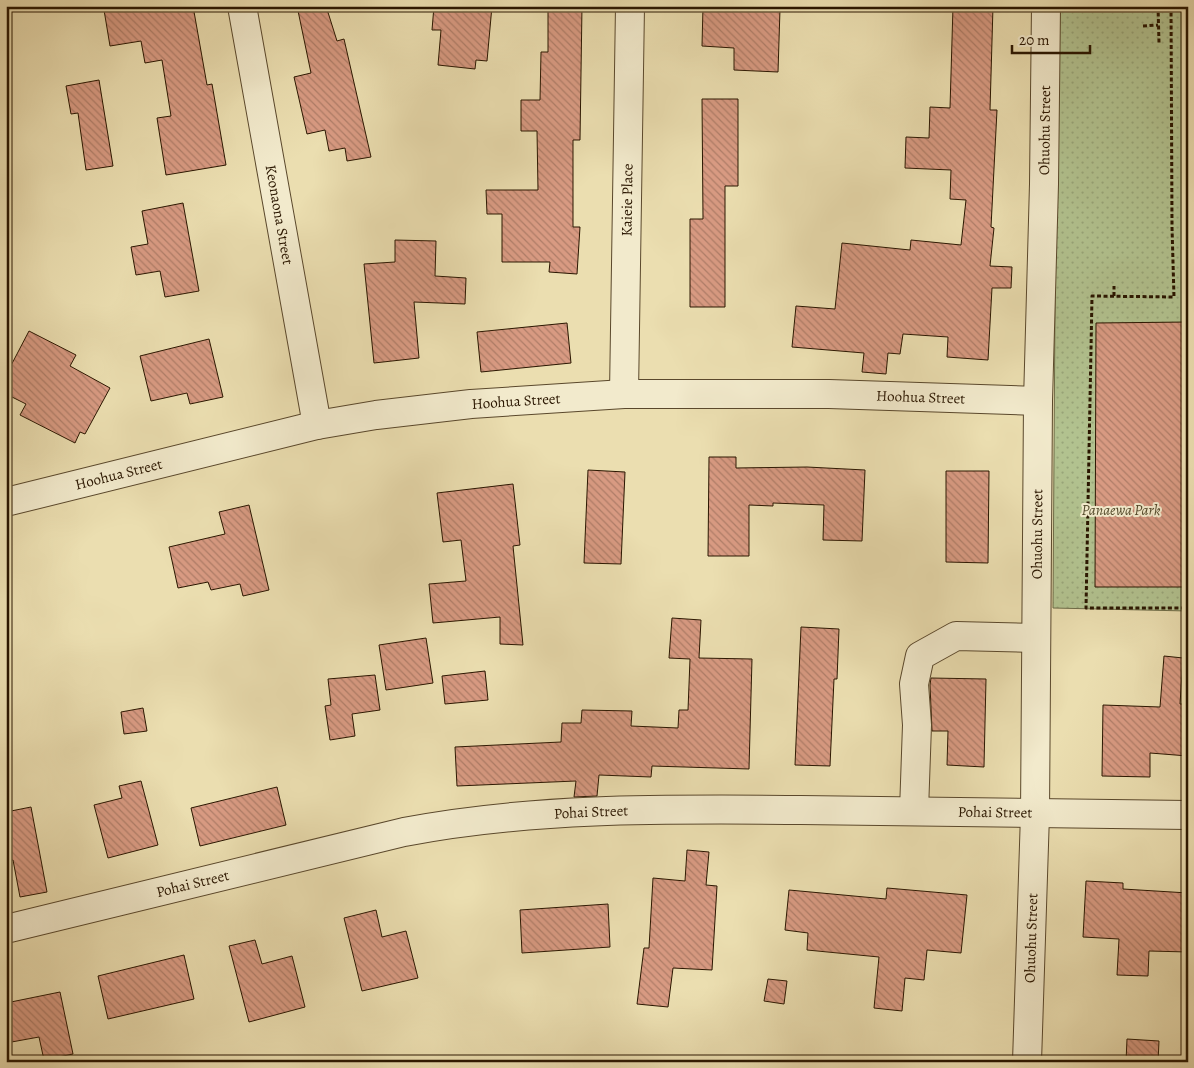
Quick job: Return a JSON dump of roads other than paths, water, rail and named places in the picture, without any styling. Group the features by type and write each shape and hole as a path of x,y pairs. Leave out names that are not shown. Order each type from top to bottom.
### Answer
{"street":[{"name":"Keonaona Street","path":"242,6 317,425"},
{"name":"Kaieie Place","path":"624,394 630,6"},
{"name":"Ohuohu Street","path":"1027,1062 1035,814 1038,401 1044,184 1046,6"},
{"name":"Hoohua Street","path":"6,502 317,425 376,415 471,404 624,394 829,394 1038,401"},
{"path":"914,811 917,725 914,684 920,656 956,636 1035,638"},
{"name":"Pohai Street","path":"6,929 404,832 435,826 533,815 616,810 914,811 1188,815"}],"park label":[{"name":"Panaewa Park","path":"1121,510"}]}
